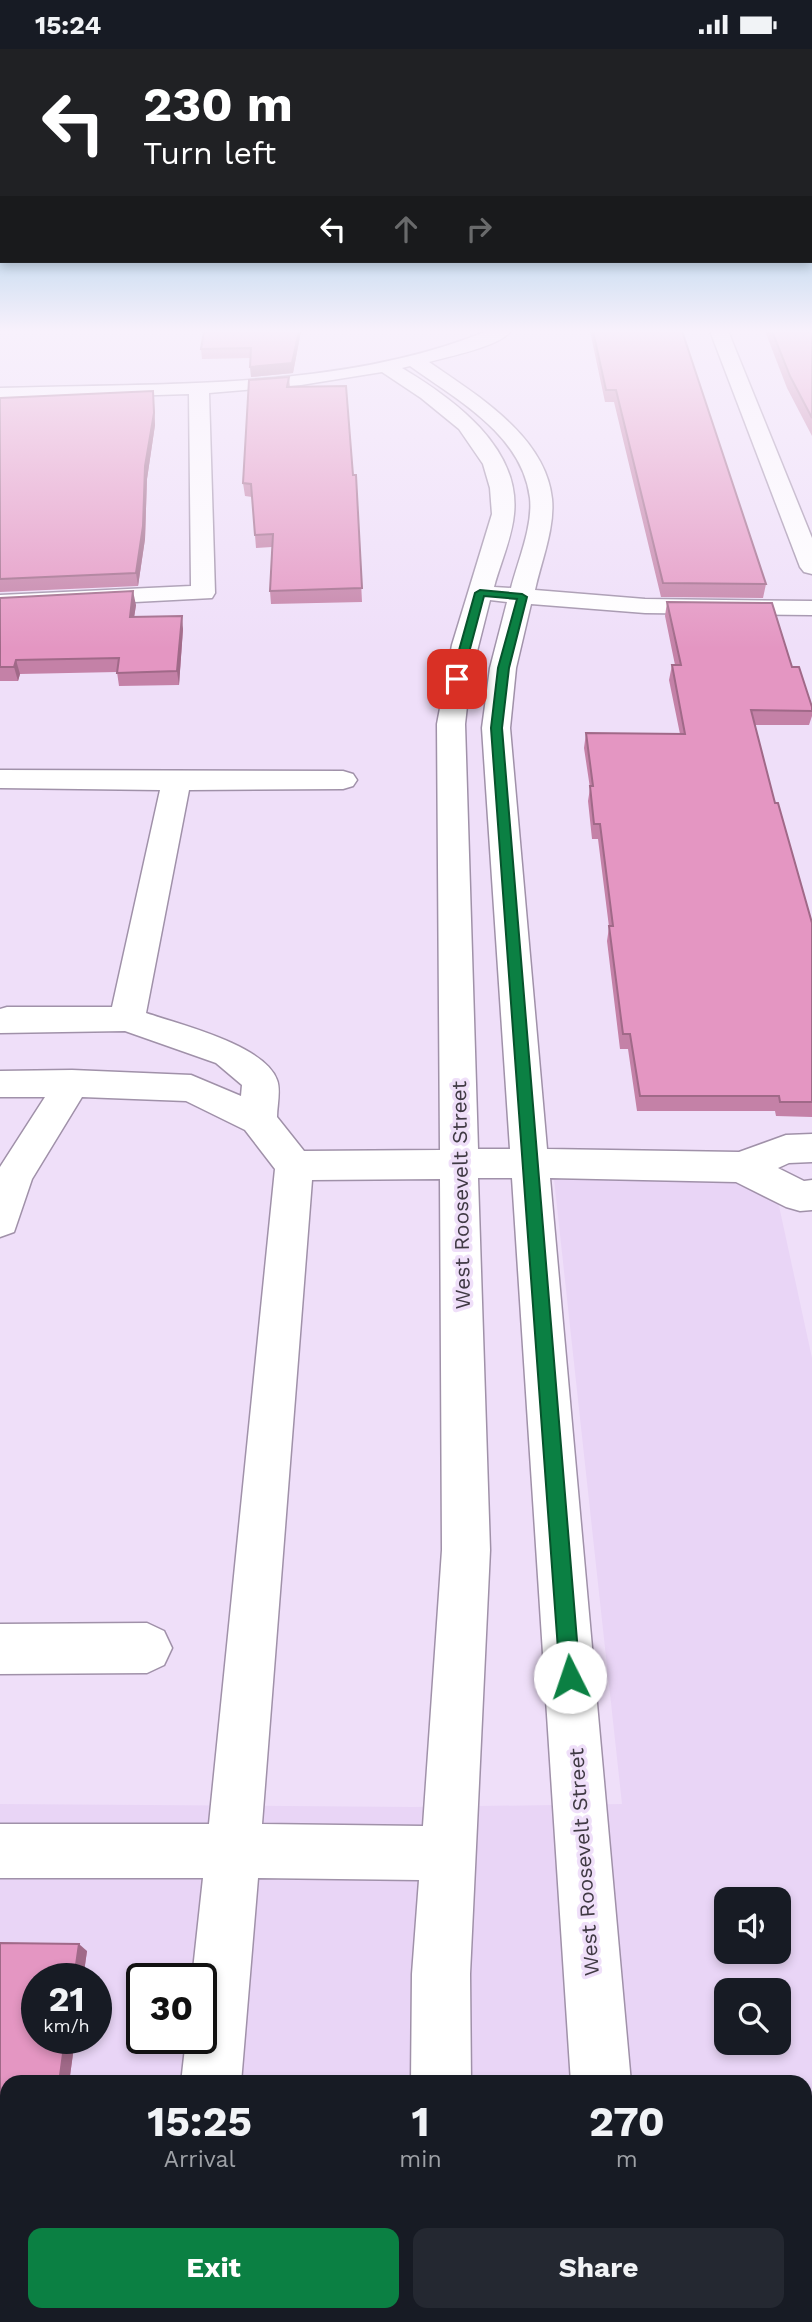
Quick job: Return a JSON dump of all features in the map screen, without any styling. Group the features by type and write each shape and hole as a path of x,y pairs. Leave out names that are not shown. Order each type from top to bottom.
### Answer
{"street":[{"path":"0,603 203,593 200,437"},
{"name":"West Roosevelt Street","path":"441,2075 441,1974 466,1550 451,724 457,679 503,514 501,487 492,459 478,437"},
{"name":"West Roosevelt Street","path":"512,437 532,470 541,499 522,597 503,668 496,728 600,2075"},
{"path":"761,437 812,567"},
{"path":"480,593 645,606 812,608"},
{"path":"0,779 343,780"},
{"path":"127,1019 176,781"},
{"path":"0,1021 127,1019 229,1054 260,1081 258,1120"},
{"path":"0,1221 15,1177 72,1083"},
{"path":"0,1084 72,1083 191,1088 258,1120 294,1166 212,2075"},
{"path":"294,1166 530,1163 741,1167 786,1149 812,1148"},
{"path":"741,1167 800,1196 812,1195"},
{"path":"0,1649 147,1648"},
{"path":"0,1851 449,1853"}],"shaded area":[{"path":"771,1169 812,1358 812,2075 0,2075 0,1804 413,1807 622,1804 553,1170"}],"building":[{"path":"0,437 150,437 145,466 143,526 136,573 0,579"},
{"path":"246,437 350,437 353,475 356,475 362,588 270,591 273,534 255,535 251,484 243,483"},
{"path":"627,437 717,437 766,584 663,583"},
{"path":"133,591 130,617 182,616 177,671 117,673 119,658 16,660 14,667 0,667 0,598"},
{"path":"667,602 772,603 792,667 799,667 812,707 812,711 751,710 775,803 778,803 812,923 812,1102 780,1102 779,1096 640,1096 630,1034 623,1034 609,926 613,926 600,824 594,824 590,786 593,786 586,733 685,734 672,665 681,665"},
{"path":"0,1943 79,1944 76,1963 21,1963 21,2054 63,2054 60,2075 0,2075"}],"route":[{"path":"457,679 480,593 522,597 503,668 496,728 570,1677"}]}
